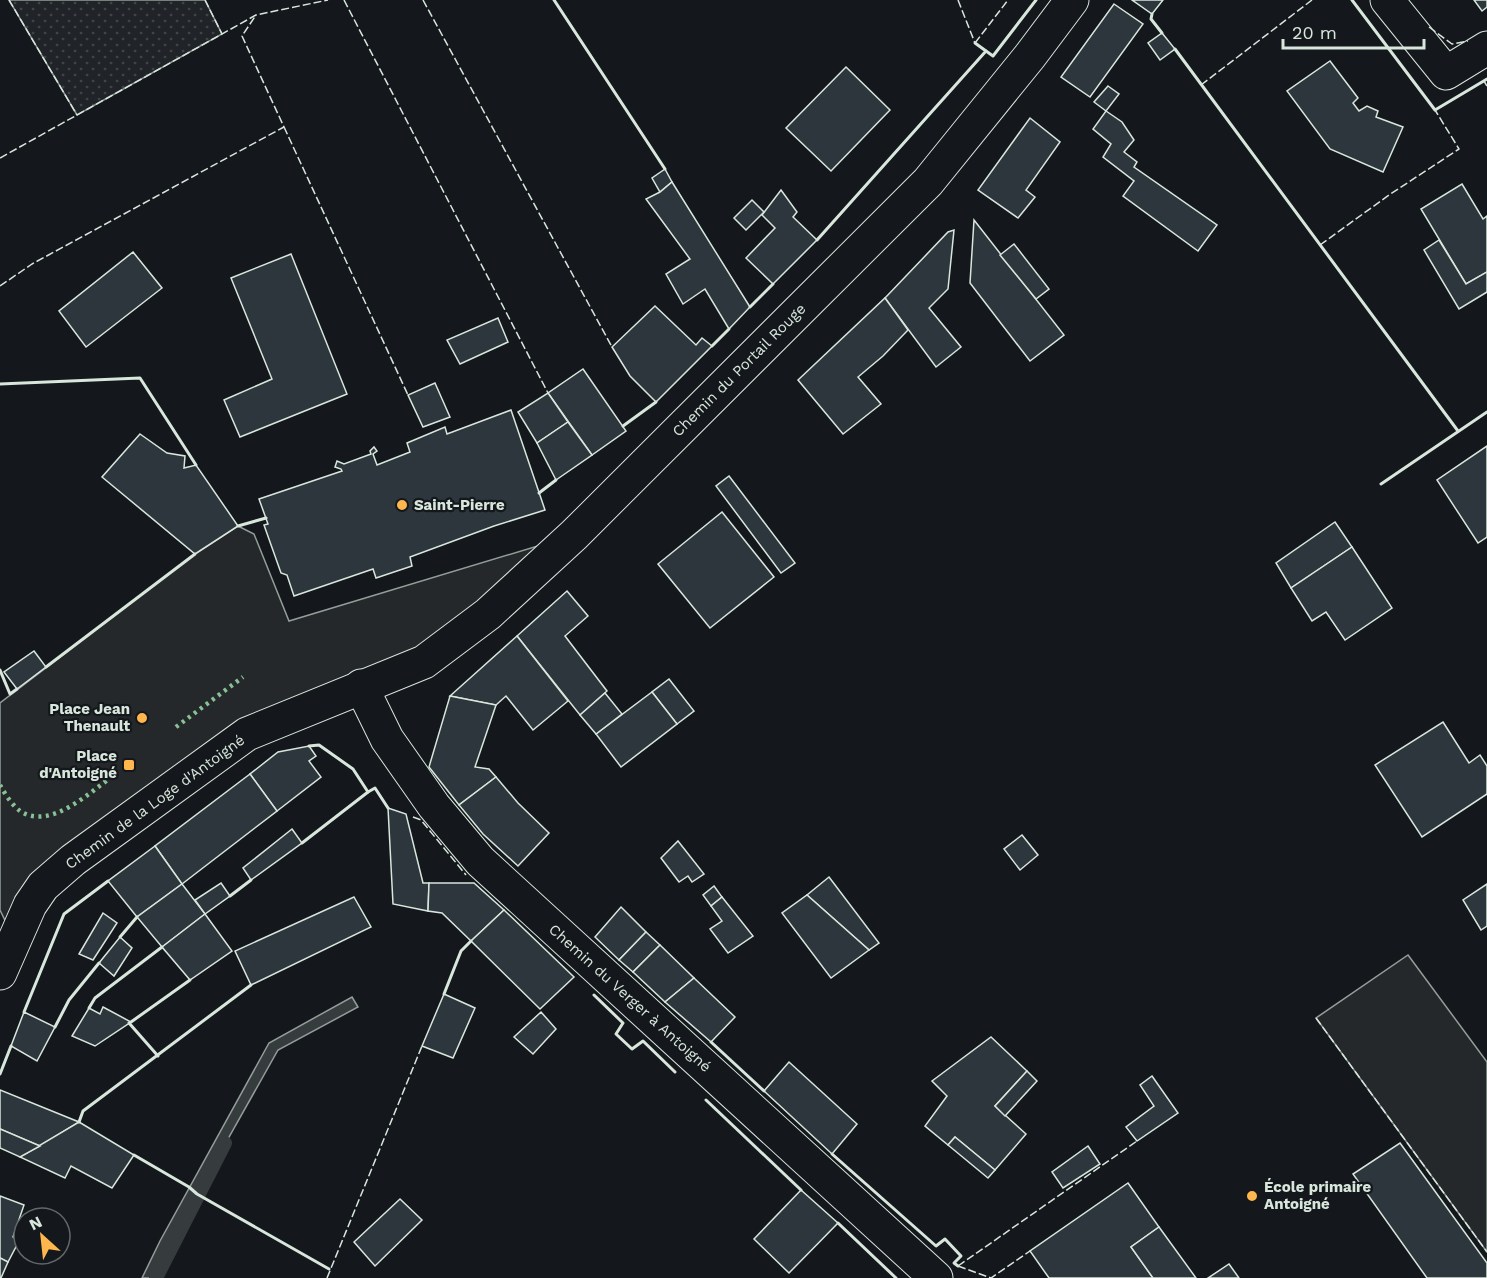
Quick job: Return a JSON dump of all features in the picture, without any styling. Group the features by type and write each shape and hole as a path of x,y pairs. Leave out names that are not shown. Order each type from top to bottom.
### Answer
{"street":[{"name":"Chemin du Portail Rouge","path":"361,686 424,662 488,614 574,535 928,182 1030,56 1072,0"},
{"path":"1388,0 1446,73 1487,48"},
{"name":"Chemin de la Loge d'Antoigné","path":"5,957 30,905 43,886 73,860 247,734 361,686"},
{"name":"Chemin du Verger à Antoigné","path":"361,686 387,739 434,806 480,861 936,1278"},
{"path":"0,910 5,957"}],"shaded area":[{"path":"9,0 205,0 222,34 77,115"},
{"name":"Place Jean Thenault","path":"238,526 254,534 289,621 574,535 488,614 247,734 73,860 14,939 0,910 0,703 195,554"},
{"path":"1408,955 1487,1062 1487,1252 1316,1018"},
{"path":"352,997 358,1007 278,1050 197,1194 154,1278 142,1278 269,1043"}],"building":[{"path":"1132,0 1163,0 1152,14"},
{"path":"1474,0 1487,0 1487,7 1482,11"},
{"path":"1114,4 1143,24 1090,97 1061,77"},
{"path":"1162,33 1175,49 1160,60 1148,43"},
{"path":"1330,61 1358,98 1353,103 1359,111 1367,106 1378,111 1376,117 1403,127 1383,172 1330,149 1287,91"},
{"path":"846,67 890,110 831,171 786,128"},
{"path":"1108,86 1119,94 1106,111 1094,102"},
{"path":"1106,111 1122,122 1134,140 1124,152 1137,162 1134,167 1217,225 1198,251 1123,196 1134,181 1103,157 1111,144 1093,129"},
{"path":"1030,118 1060,142 1026,190 1035,197 1018,218 978,190"},
{"path":"665,169 672,182 660,192 652,178"},
{"path":"672,182 750,307 729,329 705,289 683,304 666,274 690,259 646,199 660,192"},
{"path":"1462,184 1483,219 1487,216 1487,272 1466,284 1421,209"},
{"path":"781,190 797,212 793,217 817,240 773,284 746,258 775,228 762,215"},
{"path":"752,200 764,212 746,230 734,218"},
{"path":"974,220 1064,335 1030,361 970,283"},
{"path":"954,230 948,289 929,308 961,347 936,367 885,298 948,232"},
{"path":"1439,240 1466,284 1487,272 1487,292 1459,309 1424,250"},
{"path":"1014,244 1049,289 1036,299 1000,255"},
{"path":"133,252 162,288 86,347 59,311"},
{"path":"291,254 347,394 240,437 224,400 272,379 231,278"},
{"path":"885,298 908,330 883,356 858,377 881,404 843,434 798,380"},
{"path":"655,306 696,345 702,338 712,346 656,402 630,376 612,347"},
{"path":"498,318 508,342 460,364 447,340"},
{"path":"583,369 626,431 592,455 548,393"},
{"path":"435,383 450,417 423,427 408,395"},
{"path":"548,393 568,422 537,443 518,412"},
{"name":"Saint-Pierre","path":"511,410 545,510 410,557 412,566 376,578 373,569 294,596 287,575 281,573 264,525 268,524 259,499 342,471 335,467 337,461 344,464 371,454 370,451 374,447 377,451 373,454 377,465 410,452 407,443 445,427 447,434"},
{"path":"568,422 592,455 556,480 537,443"},
{"path":"140,434 167,453 185,456 184,468 196,465 238,526 195,554 102,477"},
{"path":"1487,446 1487,537 1478,543 1437,480"},
{"path":"729,476 795,563 781,573 716,486"},
{"path":"722,512 774,577 710,628 658,564"},
{"path":"1335,522 1352,547 1291,588 1276,563"},
{"path":"1352,547 1392,608 1345,640 1326,612 1312,621 1291,588"},
{"path":"567,591 588,616 565,636 607,691 580,715 517,636"},
{"path":"517,636 568,701 533,730 506,696 496,705 450,696"},
{"path":"34,651 46,667 17,689 4,672"},
{"path":"669,679 694,711 677,724 652,692"},
{"path":"652,692 677,724 621,767 596,734"},
{"path":"605,693 622,714 596,734 580,715"},
{"path":"450,696 496,705 475,767 489,769 496,777 459,805 429,767"},
{"path":"1443,722 1469,763 1480,755 1487,766 1487,794 1422,837 1375,765"},
{"path":"309,746 316,756 309,761 321,777 277,811 250,774 278,752"},
{"path":"250,774 277,811 182,884 155,846"},
{"path":"496,777 518,803 549,833 518,866 483,834 459,805"},
{"path":"388,808 406,814 423,883 429,883 428,911 393,904"},
{"path":"292,829 302,843 251,880 243,868"},
{"path":"1022,835 1038,855 1020,870 1004,849"},
{"path":"678,841 704,874 692,882 688,876 679,882 661,858"},
{"path":"155,846 182,884 137,917 108,881"},
{"path":"829,877 879,943 869,950 807,895"},
{"path":"221,883 230,896 205,914 195,900"},
{"path":"429,883 474,883 504,910 471,941 442,913 428,911"},
{"path":"182,884 205,914 162,947 137,917"},
{"path":"1487,884 1487,926 1481,930 1463,900"},
{"path":"714,886 722,897 711,906 703,895"},
{"path":"807,895 869,950 831,978 782,913"},
{"path":"354,897 371,927 251,985 235,951"},
{"path":"722,897 753,936 728,953 710,929 722,921 711,906"},
{"path":"621,907 646,932 619,960 595,937"},
{"path":"504,910 574,977 540,1009 471,941"},
{"path":"103,913 117,923 93,960 79,954"},
{"path":"205,914 232,951 190,980 162,947"},
{"path":"646,932 660,945 633,972 619,960"},
{"path":"120,937 132,948 114,976 99,963"},
{"path":"660,945 694,978 665,1002 633,972"},
{"path":"694,978 735,1017 711,1042 665,1002"},
{"path":"444,994 475,1008 453,1058 422,1046"},
{"path":"103,1007 131,1022 95,1046 72,1036 89,1008 100,1014"},
{"path":"24,1012 55,1027 37,1061 11,1046"},
{"path":"541,1012 556,1029 533,1054 514,1037"},
{"path":"991,1037 1027,1071 995,1106 1026,1134 995,1170 955,1137 948,1145 925,1126 947,1096 932,1081"},
{"path":"789,1062 857,1124 832,1154 764,1091"},
{"path":"1027,1071 1037,1081 1005,1116 995,1106"},
{"path":"1152,1076 1178,1113 1137,1141 1126,1127 1154,1106 1140,1085"},
{"path":"0,1090 79,1122 40,1146 0,1129"},
{"path":"79,1122 134,1155 112,1188 71,1166 65,1178 20,1157"},
{"path":"0,1129 40,1146 20,1157 0,1148"},
{"path":"955,1137 995,1170 988,1178 948,1145"},
{"path":"1400,1143 1487,1263 1487,1278 1427,1278 1353,1174"},
{"path":"1088,1146 1100,1164 1063,1188 1052,1172"},
{"path":"1128,1183 1159,1227 1131,1247 1153,1278 1049,1278 1030,1251"},
{"path":"801,1190 838,1223 789,1273 754,1239"},
{"path":"0,1196 24,1205 12,1206 12,1254 8,1262 0,1258"},
{"path":"400,1199 422,1220 375,1266 354,1242"},
{"path":"1159,1227 1196,1278 1153,1278 1131,1247"},
{"path":"0,1258 8,1262 1,1278 0,1278"},
{"path":"1229,1264 1239,1278 1208,1278"}],"waterway":[{"path":"156,1278 225,1143"}],"hedge":[{"path":"176,727 243,677"},
{"path":"0,785 11,803 20,811 32,816 44,816 69,807 113,776"}],"fence":[{"path":"9,0 77,115"},
{"path":"205,0 222,34"},
{"path":"0,158 256,15 328,0"},
{"path":"344,0 548,393"},
{"path":"423,0 612,347"},
{"path":"958,0 975,43"},
{"path":"975,43 1008,0"},
{"path":"1201,85 1312,0"},
{"path":"0,286 32,264 284,127 242,36 256,15"},
{"path":"1429,27 1452,44 1468,41"},
{"path":"1484,81 1487,86"},
{"path":"1320,245 1389,195 1459,149 1435,110"},
{"path":"284,127 408,395"},
{"path":"413,817 421,820 466,875"},
{"path":"1316,1018 1487,1252"},
{"path":"327,1278 422,1046"},
{"path":"958,1266 1137,1141"},
{"path":"958,1266 991,1278 1030,1251"}],"wall":[{"path":"554,0 665,169"},
{"path":"986,51 993,56 1036,0"},
{"path":"1352,0 1435,110 1487,79"},
{"path":"1152,14 1151,19 1162,33"},
{"path":"817,240 986,51 975,43"},
{"path":"1175,49 1458,431"},
{"path":"750,307 773,284"},
{"path":"712,346 729,329"},
{"path":"0,384 140,378 196,465"},
{"path":"623,426 656,402"},
{"path":"1381,484 1487,412"},
{"path":"539,493 556,480"},
{"path":"238,526 266,518"},
{"path":"46,667 195,554"},
{"path":"0,670 10,694 17,689"},
{"path":"309,746 319,745 353,769 368,792 375,788 388,808"},
{"path":"302,843 368,792"},
{"path":"230,896 251,880"},
{"path":"24,1012 64,914 108,881"},
{"path":"120,937 137,917"},
{"path":"444,994 461,951 471,941"},
{"path":"89,1008 95,998 162,947"},
{"path":"55,1027 69,1000 99,963"},
{"path":"131,1022 190,980"},
{"path":"79,1122 83,1111 251,985"},
{"path":"594,995 623,1023 616,1034 632,1049 643,1041 675,1072"},
{"path":"129,1023 158,1056"},
{"path":"711,1042 764,1091"},
{"path":"0,1074 11,1046"},
{"path":"706,1100 801,1190"},
{"path":"832,1154 936,1246 945,1239 961,1256 954,1263 958,1266"},
{"path":"134,1155 197,1194 329,1269"},
{"path":"838,1223 896,1278"}],"place":[{"name":"Saint-Pierre","path":"402,505"},
{"name":"Place Jean Thenault","path":"142,718"},
{"name":"Place d'Antoigné","path":"129,765"},
{"name":"École primaire Antoigné","path":"1252,1196"}]}
